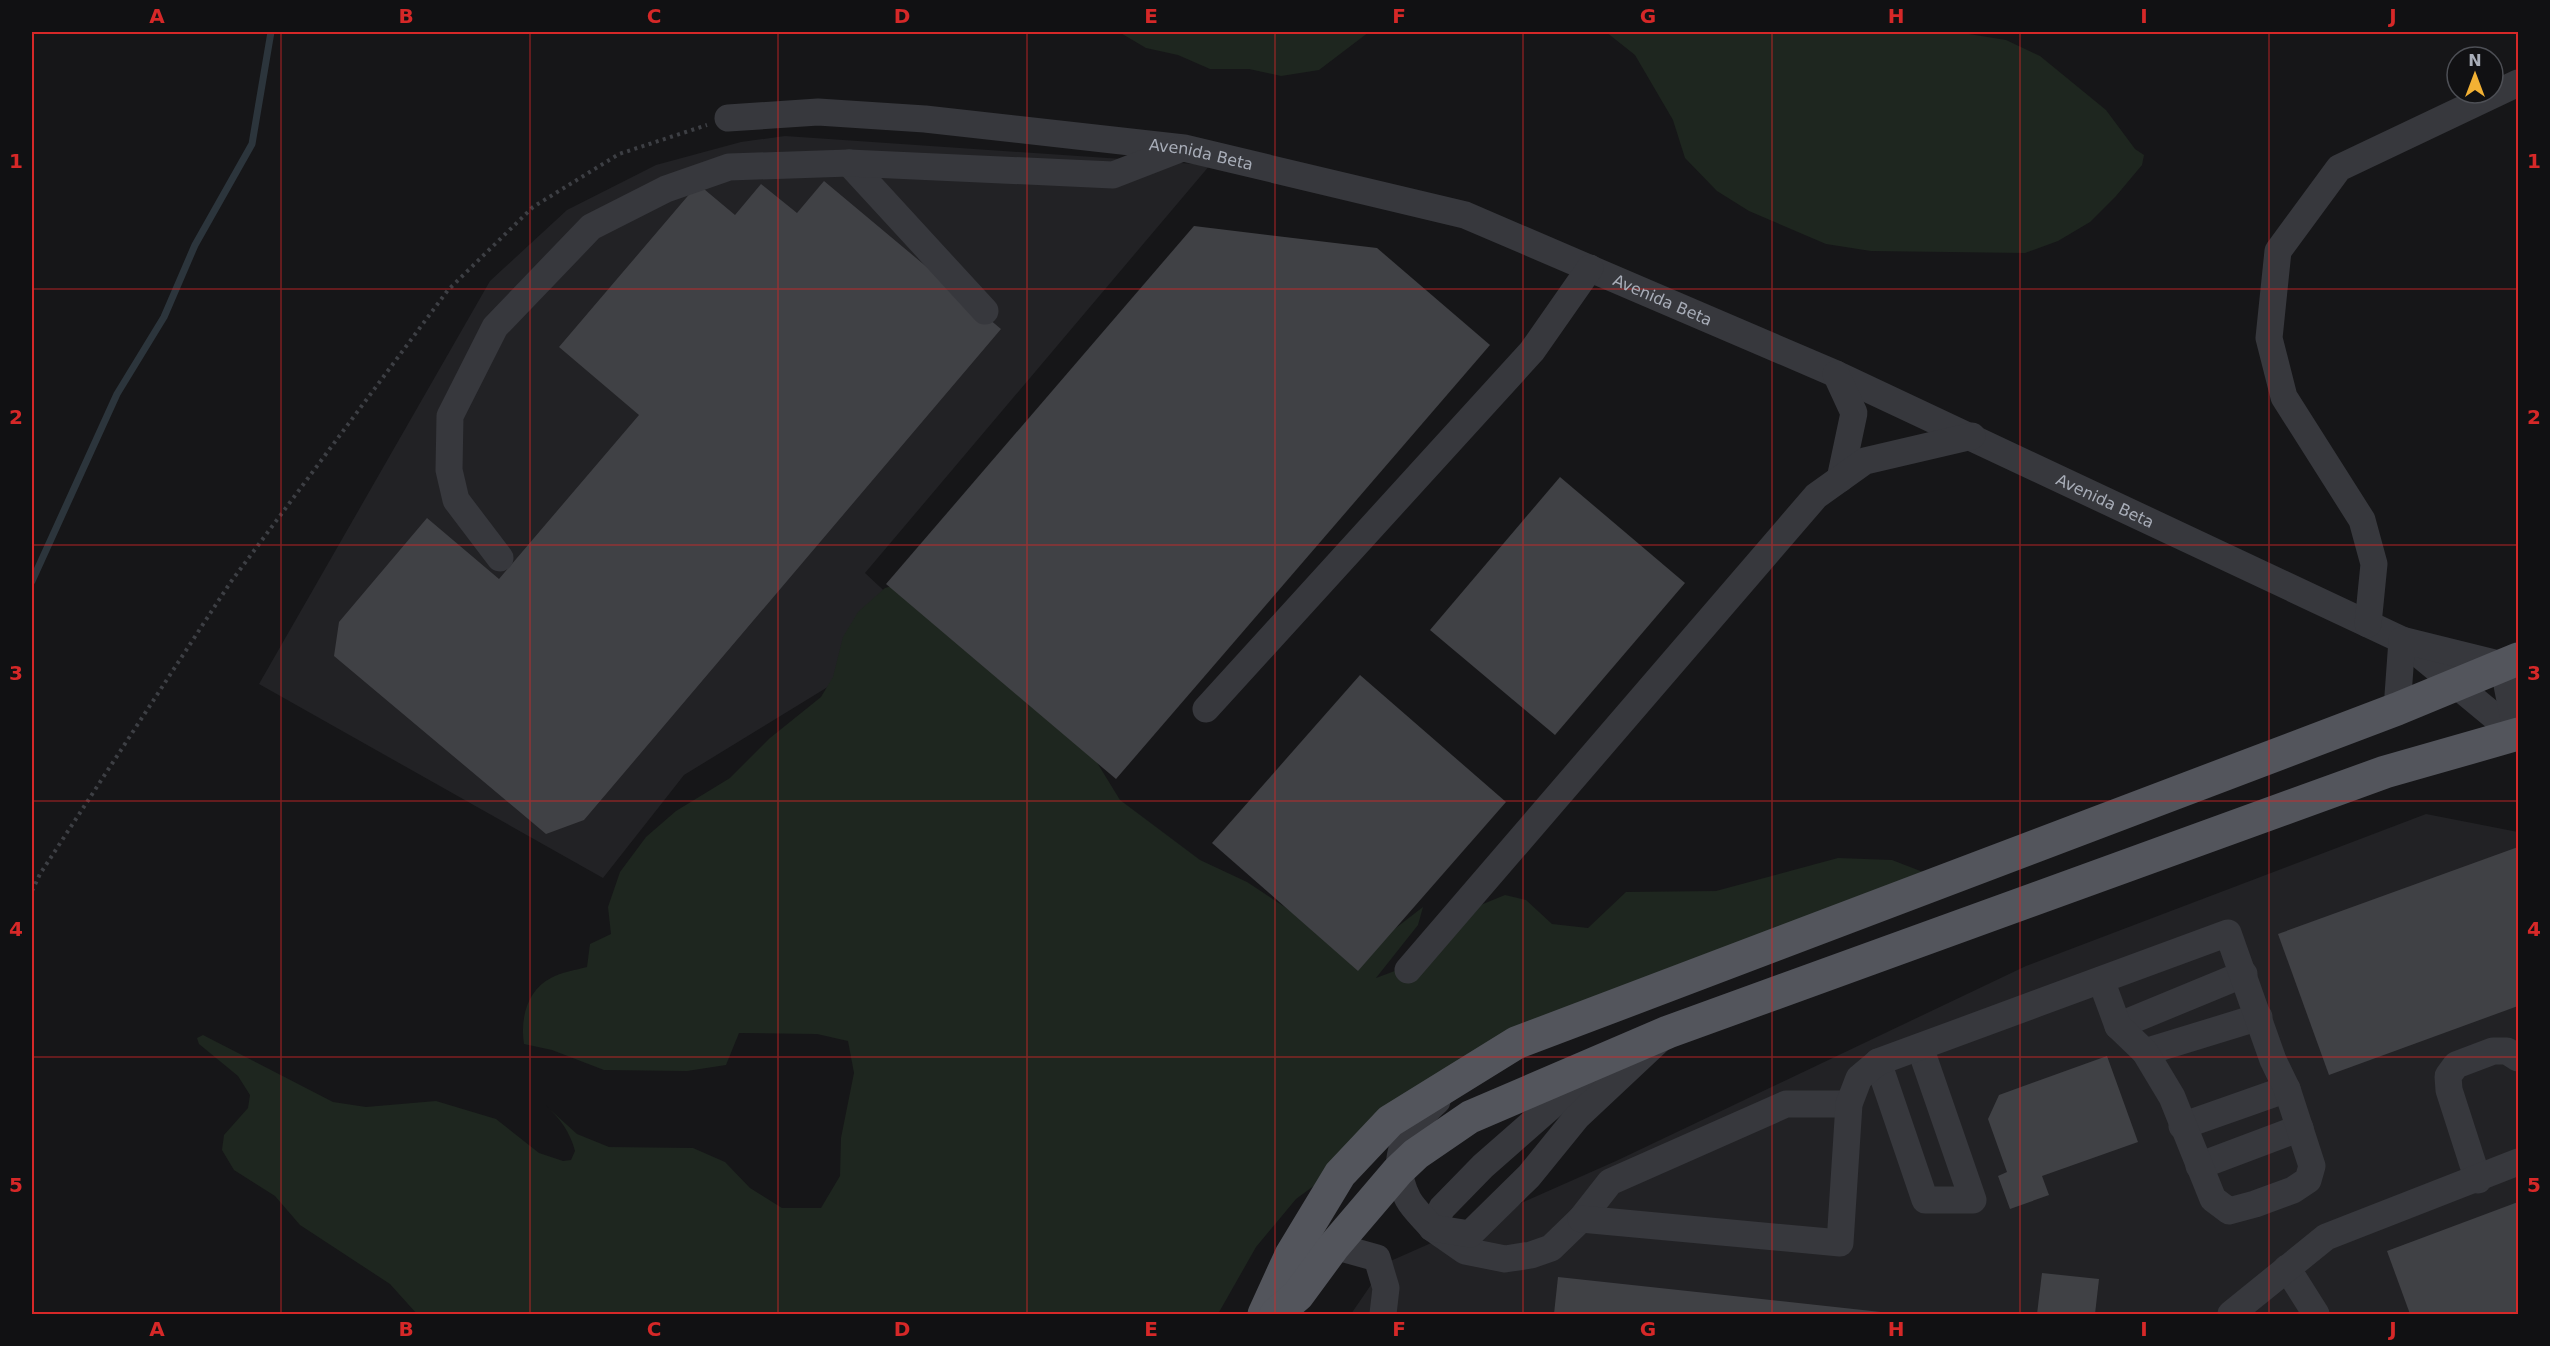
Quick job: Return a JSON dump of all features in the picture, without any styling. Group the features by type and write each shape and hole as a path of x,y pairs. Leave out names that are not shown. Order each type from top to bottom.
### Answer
{"main road":[{"path":"1264,1314 1291,1255 1340,1174 1390,1121 1516,1043 2397,709 2511,662"},
{"path":"1276,1314 1298,1295 1334,1246 1398,1171 1416,1155 1470,1117 1668,1032 2385,772 2518,735"}],"street":[{"path":"2368,624 2374,564 2362,520 2284,397 2269,338 2278,251 2339,168 2518,83"},
{"name":"Avenida Beta","path":"728,118 830,112 925,119 1184,148 1465,215 1836,374 2402,640 2518,735"},
{"path":"500,558 456,500 449,470 450,416 495,327 591,227 666,189 729,167 849,163 1113,175 1184,148"},
{"path":"849,163 985,311"},
{"path":"1206,710 1532,351 1590,268"},
{"path":"1836,374 1854,413 1840,479"},
{"path":"1408,969 1816,496 1865,461 1972,436"},
{"path":"2397,709 2402,640 2511,662 2518,735"},
{"path":"1581,1219 1840,1243 1849,1104 1859,1078 1878,1062 2228,933 2300,1128 2312,1166 2308,1180 2293,1190 2229,1211 2213,1199 2172,1097 2145,1052 2118,1026 2101,980"},
{"path":"2118,1026 2244,974"},
{"path":"2145,1052 2259,1017"},
{"path":"1432,1228 1470,1234 1529,1176 1577,1118 1668,1032"},
{"path":"1878,1062 1925,1200 1973,1200 1920,1047"},
{"path":"2478,1180 2449,1090 2448,1076 2456,1065 2493,1051 2507,1051 2518,1058"},
{"path":"1432,1228 1442,1208 1483,1166 1608,1056"},
{"path":"1472,1070 1418,1118 1404,1140 1398,1171 1409,1200 1432,1228 1465,1251 1505,1259 1531,1256 1551,1248 1581,1219 1610,1182 1786,1104 1849,1104"},
{"path":"2182,1126 2287,1089"},
{"path":"1893,1106 1936,1090"},
{"path":"2199,1166 2300,1128"},
{"path":"2232,1314 2326,1237 2478,1180 2518,1162"},
{"path":"1334,1246 1377,1258 1386,1288 1383,1314"},
{"path":"2287,1268 2316,1314"}],"path":[{"path":"32,891 40,874 230,583 448,290 533,207 619,154 728,118"}],"shaded area":[{"path":"1119,32 1369,32 1319,70 1281,76 1249,69 1210,69 1178,55 1146,48"},
{"path":"1606,32 1963,32 2006,40 2040,56 2106,110 2135,149 2144,155 2142,165 2090,222 2058,241 2025,253 1871,251 1826,244 1749,211 1717,191 1685,158 1673,120 1635,55"},
{"path":"785,136 1210,165 865,573 924,628 684,775 603,878 259,684 490,281 567,210 656,165 741,142"},
{"path":"910,581 1077,730 1120,800 1200,860 1247,882 1330,937 1375,944 1423,907 1418,925 1376,978 1400,969 1461,913 1505,895 1526,900 1552,924 1588,928 1626,892 1716,891 1838,858 1892,860 1954,884 1496,1051 1296,1199 1256,1247 1218,1314 417,1314 390,1284 300,1225 275,1196 234,1170 222,1150 224,1135 248,1108 250,1095 238,1076 199,1044 197,1038 203,1035 333,1102 366,1107 436,1101 496,1119 539,1153 563,1161 571,1160 575,1151 570,1138 560,1120 545,1105 577,1134 609,1147 693,1148 725,1162 750,1188 782,1208 821,1208 840,1176 841,1138 854,1073 848,1041 817,1034 739,1033 726,1065 687,1071 604,1070 552,1050 524,1044 524,1015 531,998 543,983 559,974 587,967 590,944 611,934 608,907 620,872 646,837 676,811 730,778 770,738 821,697 833,677 843,637 858,612 885,588"},
{"path":"2426,814 2518,832 2518,1314 1351,1314 1386,1263 1616,1161 2026,966"}],"building":[{"path":"824,181 1001,329 584,820 546,834 334,656 339,622 427,518 499,579 639,415 559,347 698,184 735,215 761,184 797,213"},
{"path":"1194,226 1377,248 1490,345 1116,779 886,584"},
{"path":"1560,477 1685,583 1555,735 1430,630"},
{"path":"1360,675 1506,802 1358,971 1212,843"},
{"path":"2518,847 2518,1006 2329,1075 2278,934"},
{"path":"2107,1056 2138,1142 2042,1176 2049,1195 2010,1209 1998,1176 2007,1172 1988,1119 1999,1095"},
{"path":"2518,1202 2518,1314 2410,1314 2387,1251"},
{"path":"2042,1273 2099,1279 2095,1314 2037,1314"},
{"path":"1558,1277 1890,1313 1890,1314 1554,1314"}],"waterway":[{"path":"32,581 117,394 164,317 195,245 252,144 271,32"}]}
